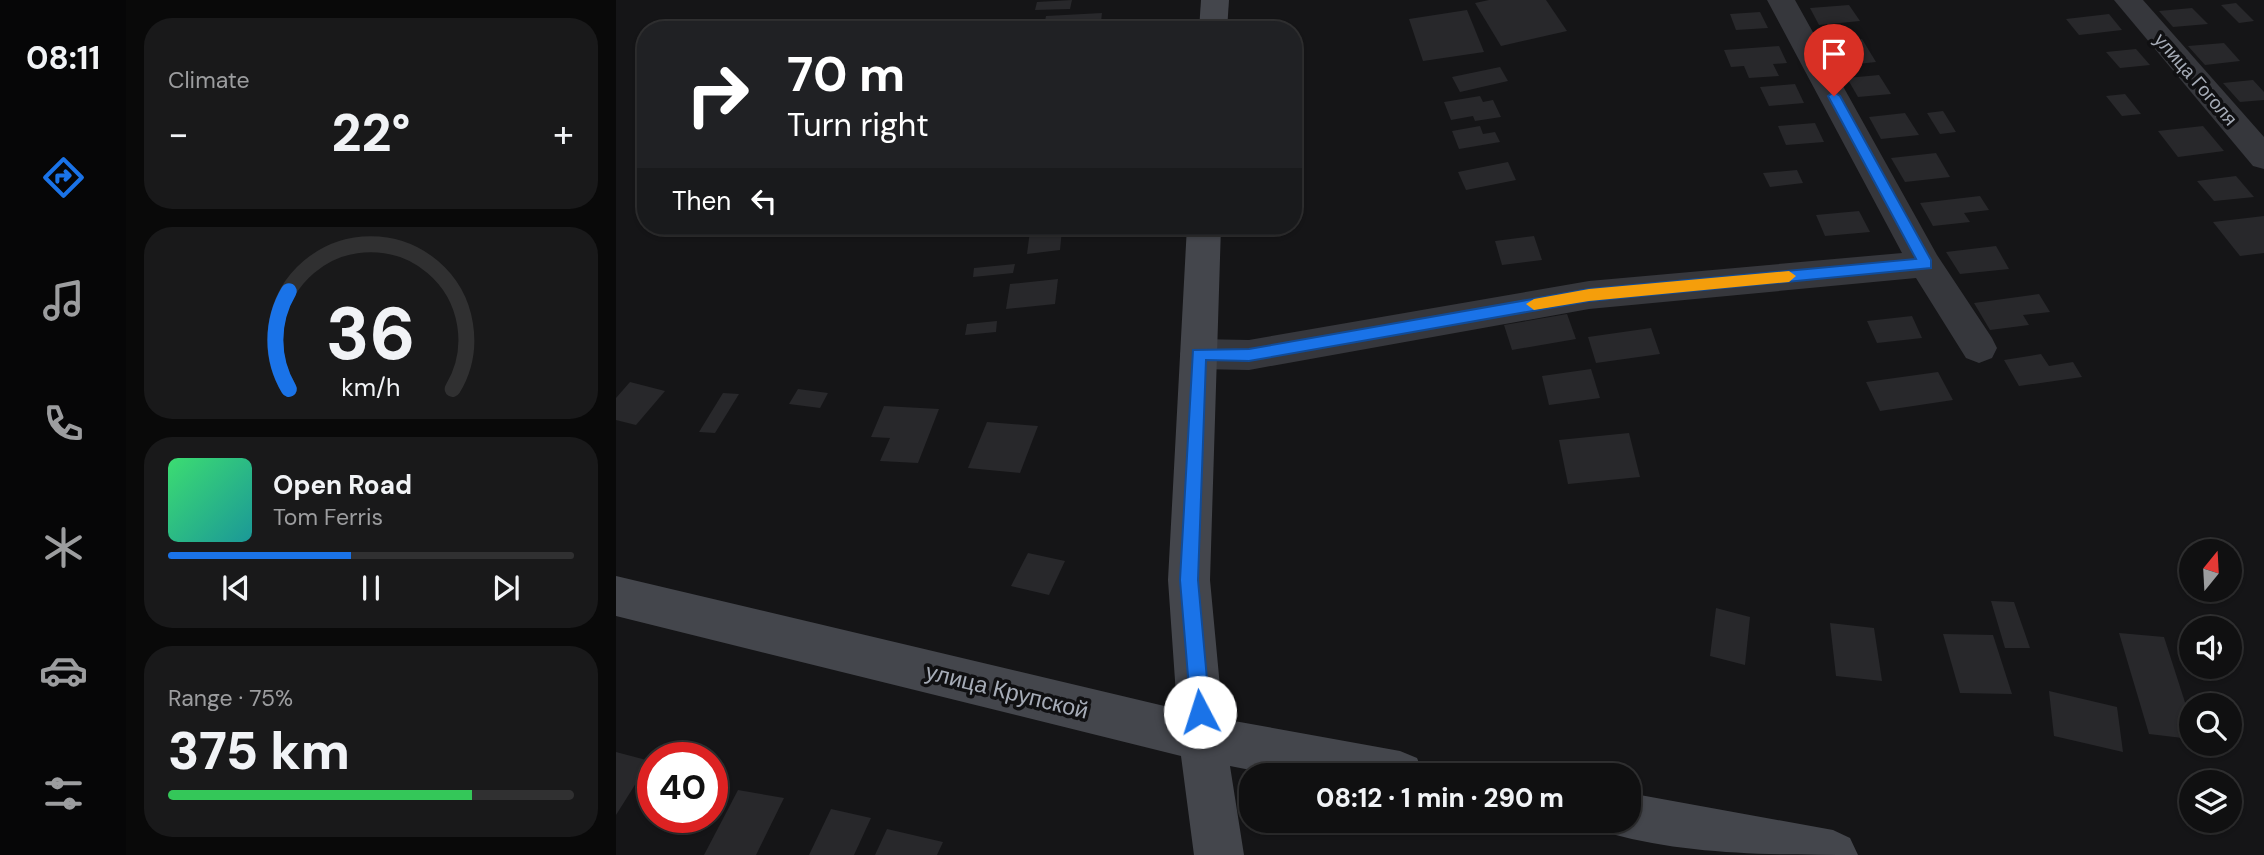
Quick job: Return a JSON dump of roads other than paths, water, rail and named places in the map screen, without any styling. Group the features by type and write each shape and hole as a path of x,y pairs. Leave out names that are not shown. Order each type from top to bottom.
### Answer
{"street":[{"path":"1214,21 1215,0"},
{"path":"1781,0 1926,264 1979,348"},
{"name":"улица Гоголя","path":"2128,0 2264,158"},
{"path":"1204,235 1189,580 1202,738 1219,855"},
{"path":"1198,354 1249,355 1589,295 1926,264"},
{"name":"улица Крупской","path":"616,596 1202,738 1336,763"},
{"path":"1641,819 1833,855"}]}
